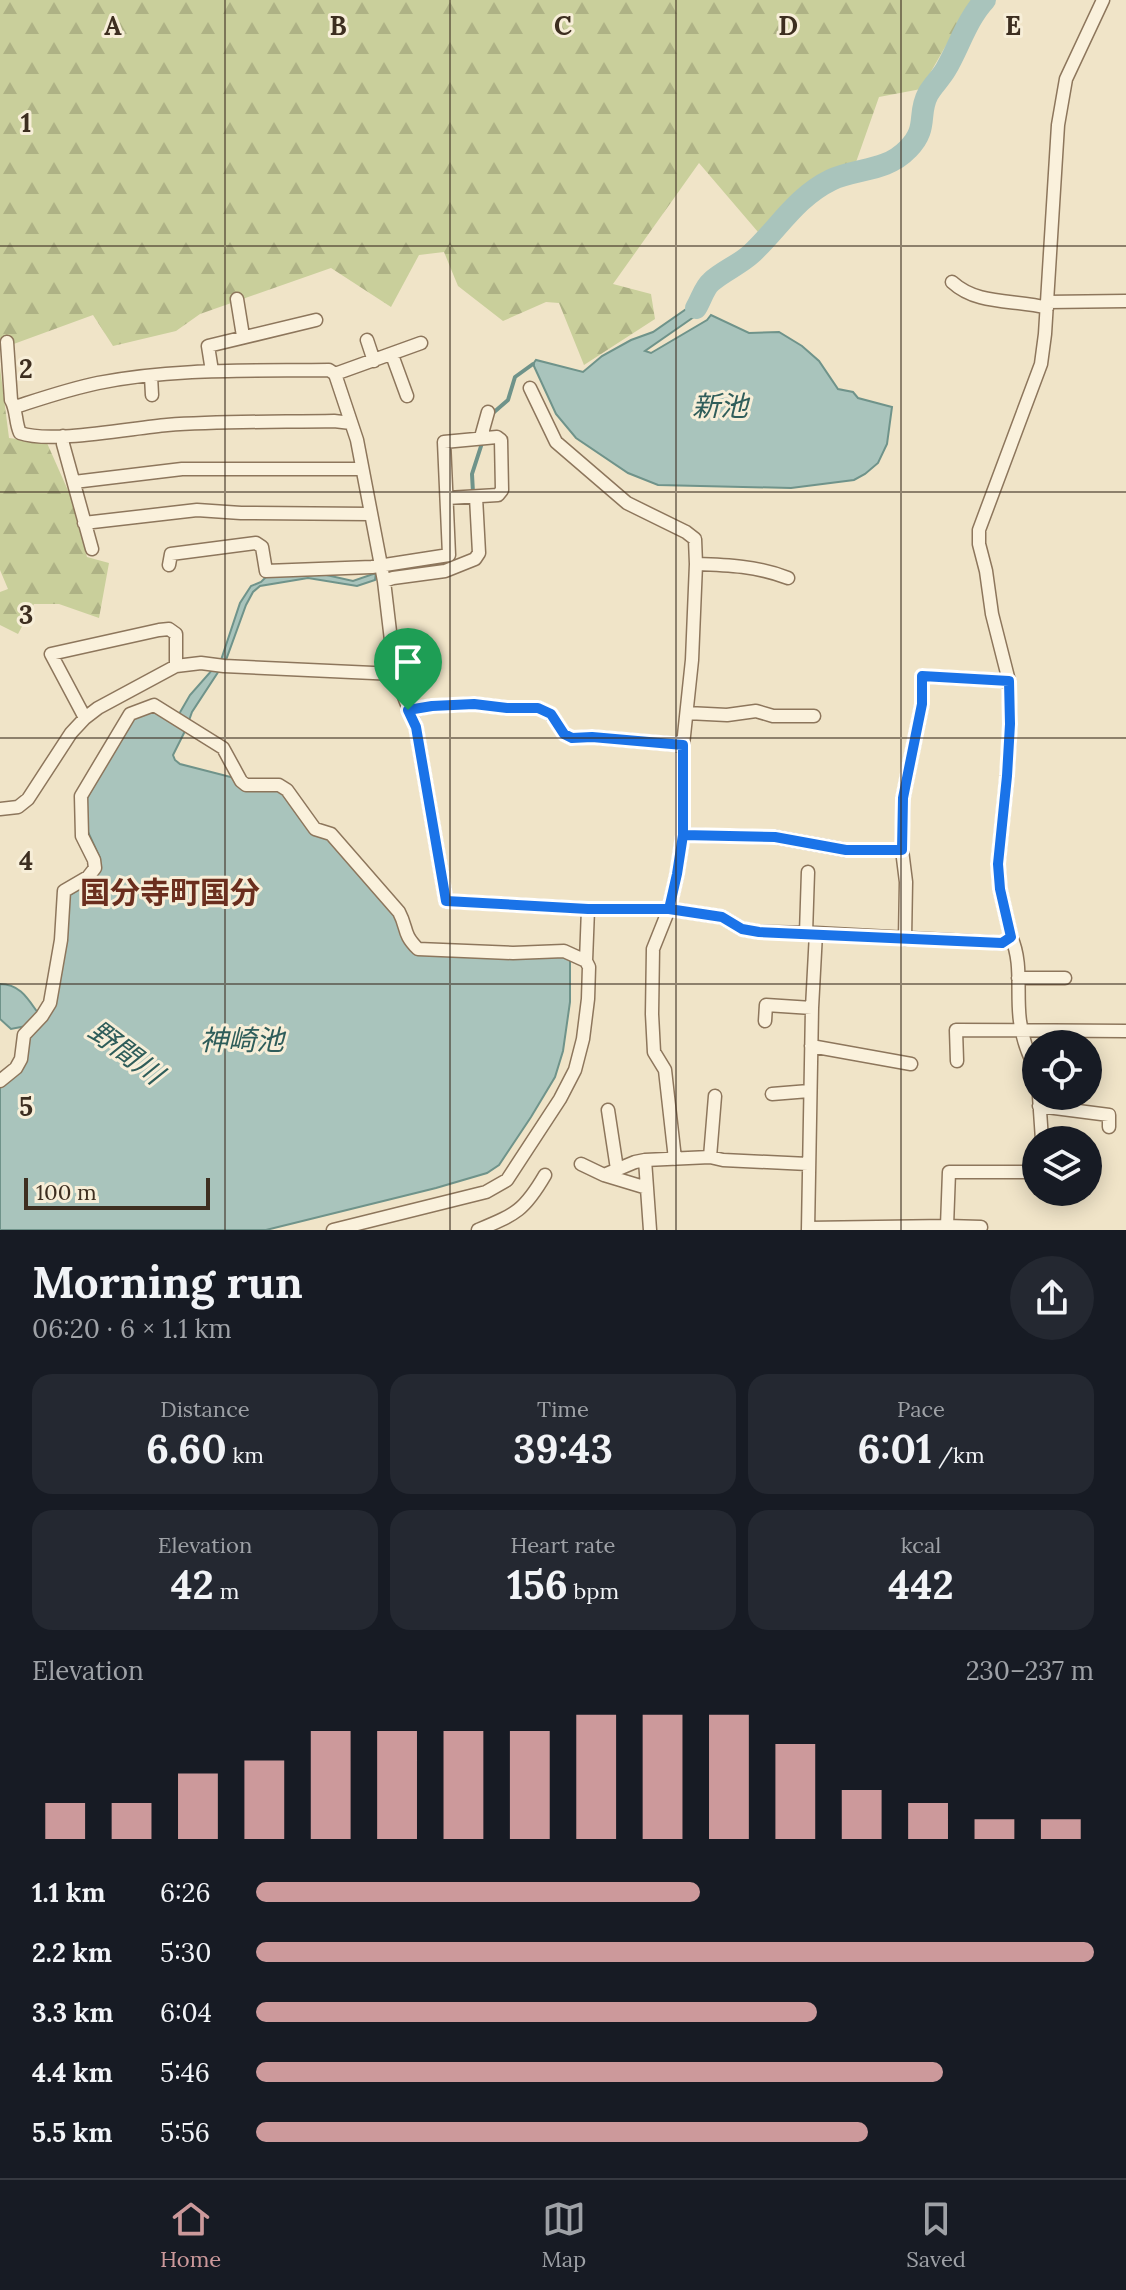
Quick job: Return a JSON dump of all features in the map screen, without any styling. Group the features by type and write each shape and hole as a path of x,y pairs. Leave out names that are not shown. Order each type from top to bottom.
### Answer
{"street":[{"path":"957,1061 956,1030 1022,1030 1017,950 1000,889 998,864 1007,776 1009,681 992,614 979,530 1041,364 1058,125 1066,79 1103,0"},
{"path":"952,282 964,293 982,299 1047,305 1126,301"},
{"path":"237,299 243,336"},
{"path":"212,371 208,346 316,320"},
{"path":"367,340 374,361"},
{"path":"7,342 16,424 20,433 29,436 63,436 170,425 351,423"},
{"path":"335,374 421,343"},
{"path":"392,355 407,396"},
{"path":"15,407 100,383 151,376 212,371 329,370 335,374 357,440 382,573 395,674 416,727 446,901 588,909 669,909 722,917 742,929 759,932 1002,943 1011,937"},
{"path":"151,376 152,395"},
{"path":"530,388 556,442 627,503 695,539 692,660 683,745 683,835 669,909 653,949 654,1052 665,1070 675,1159"},
{"path":"481,437 488,412"},
{"path":"63,436 92,549"},
{"path":"169,565 171,554 256,543 262,547 266,571 382,573 449,555 444,442 481,437 501,440 502,490 498,495 447,498"},
{"path":"74,482 182,469 361,469"},
{"path":"382,573 393,578 445,571 475,559 479,553 476,497"},
{"path":"84,523 197,510 370,514"},
{"path":"696,564 743,566 788,578"},
{"path":"85,718 51,654 169,629 176,634 176,666"},
{"path":"0,809 18,807 28,799 71,733 85,718 176,666 201,663 395,674"},
{"path":"905,939 903,798 922,704 922,676 1009,681"},
{"path":"408,710 474,704 538,708 551,714 564,734 572,738 683,745"},
{"path":"0,1081 16,1068 21,1059 22,1040 50,1003 61,940 64,891 88,877 95,868 82,836 81,796 130,714 154,705 223,748 246,785 279,785 287,790 315,829 331,834 399,912 406,937 418,949 513,953 564,951 586,961"},
{"path":"687,713 727,715 756,711 773,716 814,716"},
{"path":"683,835 775,837 846,850 902,850"},
{"path":"808,872 812,1008 808,1229 981,1227"},
{"path":"333,1230 486,1192 507,1180 560,1099 575,1070 588,999 588,909"},
{"path":"1018,978 1065,978"},
{"path":"765,1021 766,1005 812,1008"},
{"path":"1102,1035 1126,1031"},
{"path":"811,1046 911,1064"},
{"path":"772,1094 809,1091"},
{"path":"710,1157 715,1096"},
{"path":"608,1110 617,1169"},
{"path":"1084,1110 1109,1115 1109,1127"},
{"path":"604,1175 645,1160 710,1157 808,1164"},
{"path":"645,1160 650,1230"},
{"path":"581,1164 604,1175 647,1188"},
{"path":"947,1226 949,1172 1022,1172"},
{"path":"478,1230 510,1216 529,1201 545,1175"}],"green space":[{"path":"0,0 975,0 921,89 879,97 855,165 824,174 758,232 699,163 613,284 651,294 655,319 584,365 559,303 546,302 503,321 458,286 444,252 419,255 391,307 331,268 200,314 176,331 113,346 93,315 0,349"},
{"path":"0,367 9,438 47,443 70,495 87,557 109,563 99,618 59,604 34,604 18,634 0,625 0,592 8,589 0,570"}],"water":[{"name":"新池","path":"692,305 701,312 645,351 651,353 711,315 749,333 779,332 819,361 838,389 892,407 887,444 878,463 854,480 791,488 658,485 628,473 576,438 556,414 533,364 536,360 583,372 602,356 653,332"},
{"name":"神崎池","path":"376,573 375,580 357,586 308,578 260,586 253,592 226,660 192,712 173,755 180,764 277,789 328,836 400,921 403,938 414,952 556,954 570,959 570,1002 563,1051 555,1077 499,1165 487,1173 436,1188 266,1230 0,1230 0,1087 8,1078 25,1040 45,1019 70,895 94,880 99,870 100,858 88,832 86,800 130,719 153,710 175,721 190,695 221,660 240,603 251,586 266,577 322,574 353,581"},
{"path":"0,984 18,989 38,1013 26,1026 11,1029 0,1019"}],"waterway":[{"path":"696,308 711,282 751,254 808,195 831,180 890,162 908,149 921,128 928,94 946,69 968,24 985,0"},
{"path":"493,413 508,400 515,377 533,364"},
{"path":"473,493 472,474 483,440"},
{"path":"385,573 455,561"}],"district":[{"name":"国分寺町国分","path":"170,893"}],"route":[{"path":"408,710 416,727 446,901 588,909 669,909 683,835 775,837 846,850 902,850 903,798 922,704 922,676 1009,681 1007,776 998,864 1004,913 1011,937 1002,943 759,932 742,929 722,917 669,909 677,874 683,835 683,745 572,738 564,734 551,714 538,708 474,704 408,710"}],"water label":[{"name":"野間川","path":"126,1052"}]}
